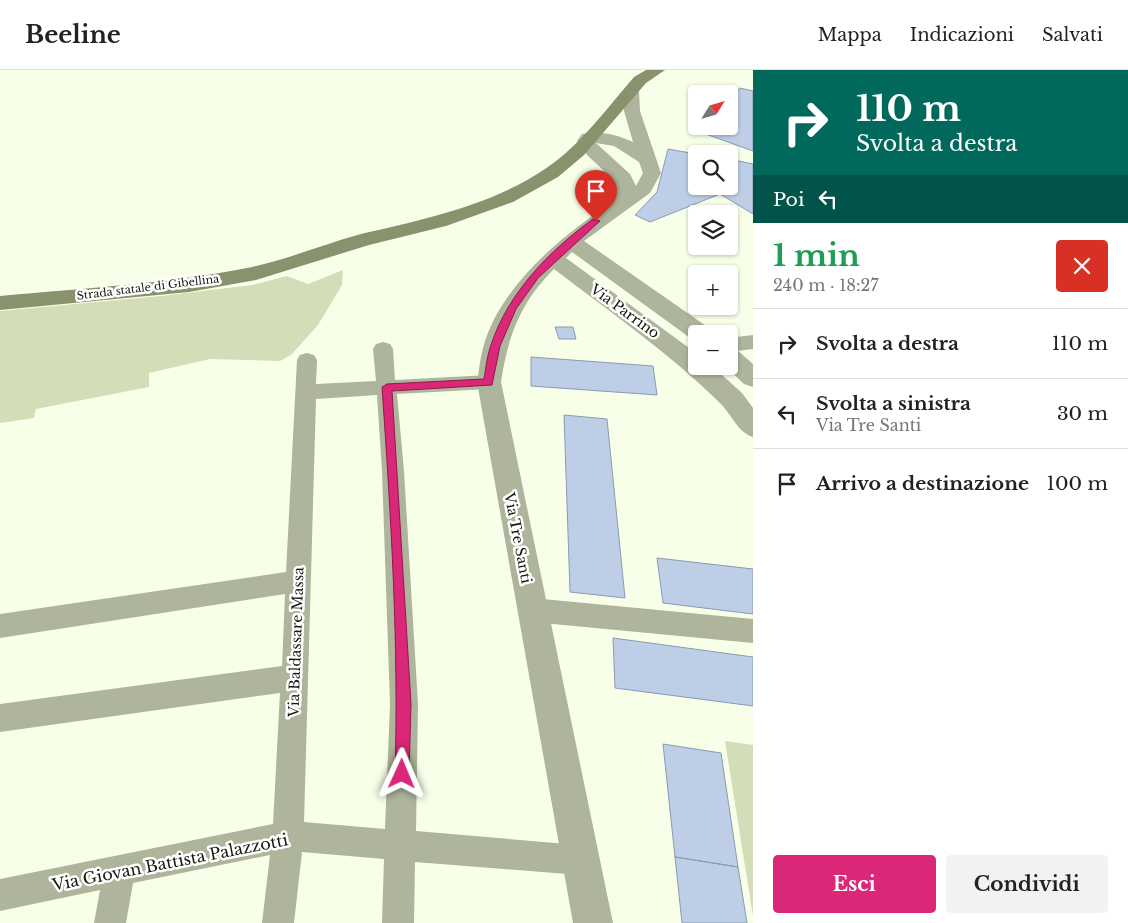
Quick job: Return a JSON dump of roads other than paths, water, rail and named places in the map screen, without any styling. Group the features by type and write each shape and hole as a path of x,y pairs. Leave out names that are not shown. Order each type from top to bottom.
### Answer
{"main road":[{"name":"Strada statale di Gibellina","path":"0,303 189,285 256,273 362,240 439,222 506,198 552,173 587,139 640,80 657,70"}],"street":[{"path":"631,92 632,111 648,160"},
{"path":"587,139 609,138 622,142 648,160"},
{"path":"587,139 611,168 623,178 625,186 624,201"},
{"path":"563,164 578,160 593,162 611,168"},
{"name":"Via Tre Santi","path":"593,923 489,382 495,346 512,308 535,276 562,250 624,201 644,189 652,173 648,160"},
{"name":"Via Parrino","path":"562,250 688,326"},
{"name":"Via Parrino","path":"562,250 688,358"},
{"path":"738,344 753,342"},
{"path":"383,349 393,471 404,704 398,923"},
{"name":"Via Baldassare Massa","path":"278,923 288,836 307,360"},
{"path":"738,364 753,378"},
{"name":"Via Parrino","path":"707,375 733,400 753,426"},
{"path":"306,392 489,382"},
{"path":"0,626 298,581"},
{"path":"532,610 753,631"},
{"path":"0,718 294,678"},
{"name":"Via Giovan Battista Palazzotti","path":"0,896 288,836 580,860"},
{"path":"110,923 120,871"}]}
